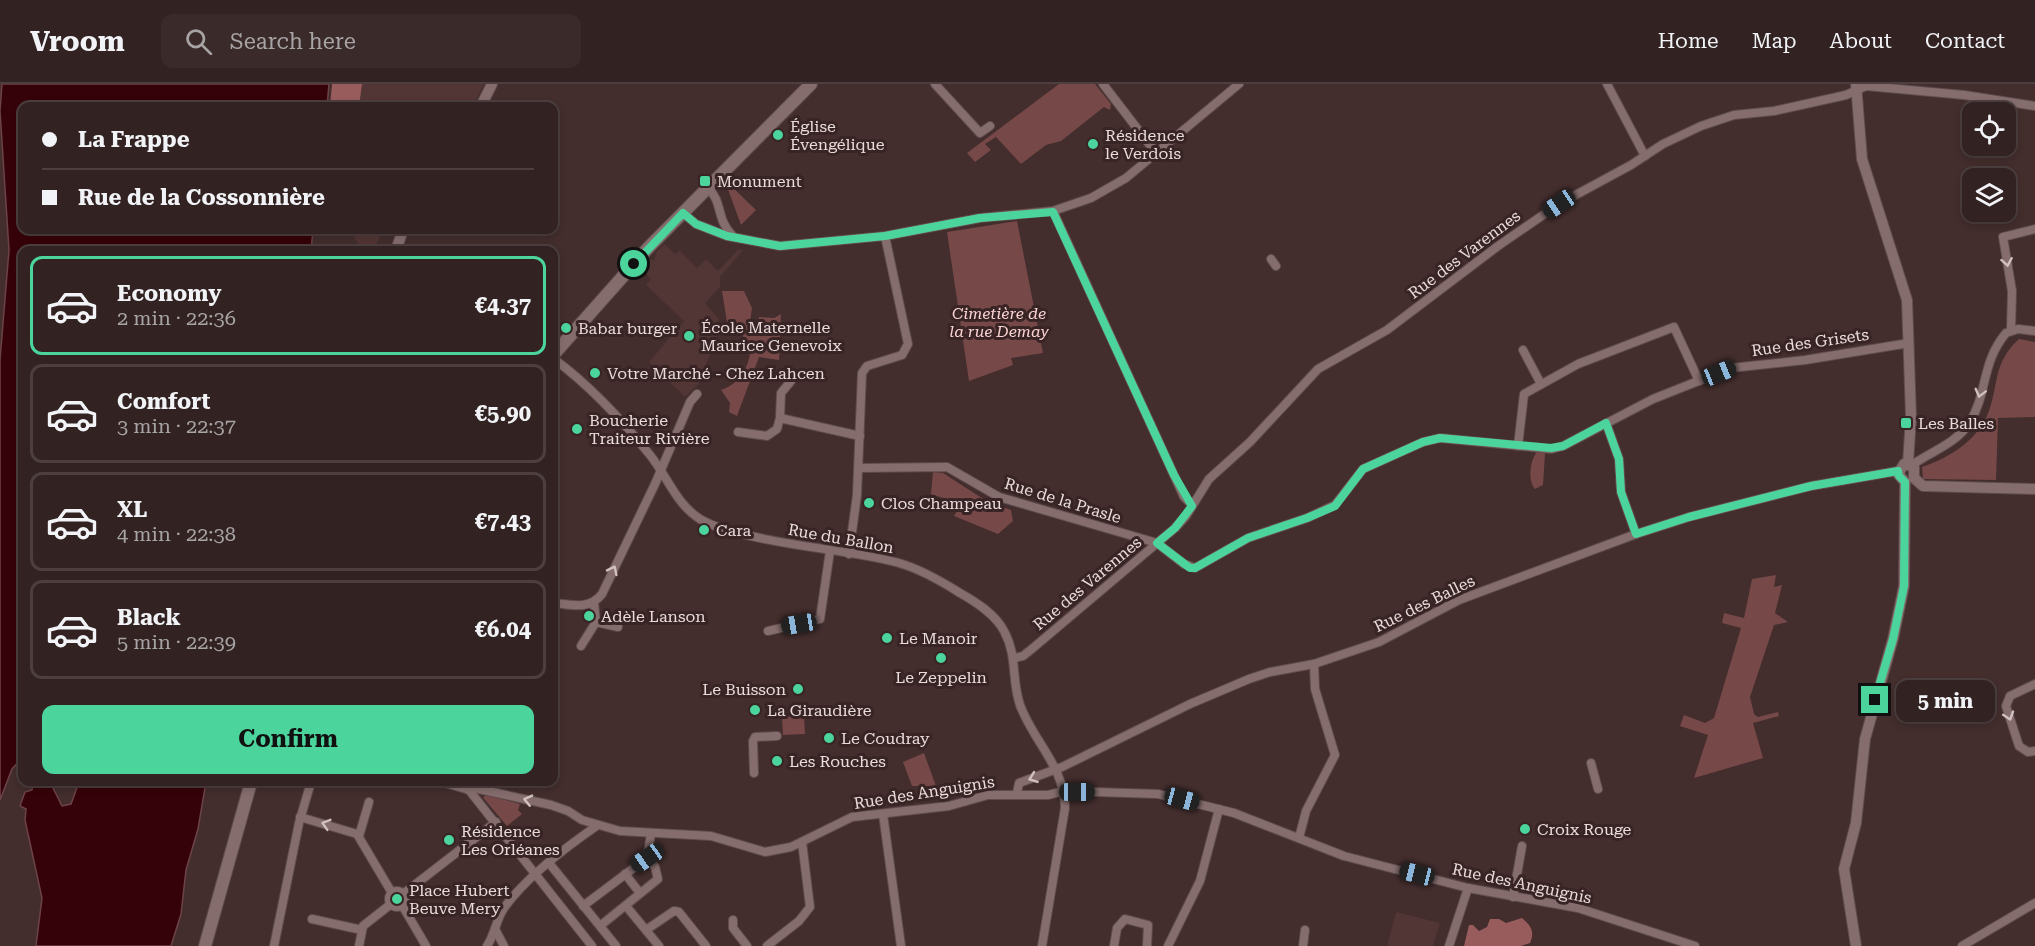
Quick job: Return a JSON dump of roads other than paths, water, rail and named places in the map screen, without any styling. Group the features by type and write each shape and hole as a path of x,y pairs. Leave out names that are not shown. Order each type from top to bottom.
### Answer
{"main road":[{"path":"558,351 649,247 811,84"},
{"path":"205,946 250,786"}],"street":[{"path":"483,102 492,84"},
{"path":"935,84 980,133 990,126"},
{"path":"1103,84 1156,153"},
{"path":"683,213 694,223 710,230 780,246 885,236 980,218 1053,212 1100,194 1126,178 1239,84"},
{"path":"1607,84 1645,156"},
{"name":"Rue des Varennes","path":"1015,658 1023,656 1033,648 1180,522 1209,479 1250,442 1318,369 1387,330 1498,246 1559,204 1663,144 1716,121 1846,95 1857,87 1866,86 1913,89 2035,106"},
{"path":"1857,87 1862,159 1907,300 1911,417 1906,467 1899,476 1923,486 2035,489"},
{"path":"708,188 716,197 722,225 732,236"},
{"path":"1053,212 1184,497 1192,506"},
{"path":"710,230 722,225"},
{"path":"2035,229 2003,237 2012,291 2011,330 2035,331"},
{"path":"849,554 859,468 864,368 902,355 908,344 885,236"},
{"path":"1518,446 1524,394 1578,364 1674,327 1699,381"},
{"name":"Rue des Balles","path":"1017,793 1019,783 1057,769 1209,695 1270,672 1314,664 1379,642 1459,600 1636,534 1689,517 1811,486 1906,467 1940,450 1960,435 1970,422 1977,408 1988,360 1997,342 2011,330"},
{"name":"Rue des Grisets","path":"1157,543 1184,564 1195,568 1248,538 1335,506 1363,469 1423,442 1440,438 1518,446 1551,448 1563,446 1653,399 1731,368 1798,361 1909,343"},
{"path":"1523,350 1541,384"},
{"name":"Rue du Ballon","path":"558,360 645,449 680,501 706,523 777,542 901,563 937,579 976,602 1003,629 1015,658 1015,686 1022,711 1057,769 1064,791 1065,808 1042,946"},
{"path":"738,432 767,436 777,429 781,393 791,381"},
{"path":"558,604 578,606 594,603 602,594 661,472 690,402 698,394"},
{"path":"780,418 860,436"},
{"path":"1606,423 1619,459 1621,492 1636,534"},
{"name":"Rue de la Prasle","path":"859,468 947,467 999,497 1157,543"},
{"path":"1856,946 1844,869 1856,823 1865,739 1893,639 1904,586 1910,480 1916,470 1906,467"},
{"path":"768,631 820,619 830,551"},
{"path":"581,646 596,622 594,603"},
{"path":"596,622 618,627"},
{"path":"1299,838 1306,811 1335,755 1315,689 1314,664"},
{"path":"2035,684 2010,696 2006,706 2021,753 2035,751"},
{"path":"754,773 753,741 755,737 777,736"},
{"path":"1591,763 1598,789"},
{"path":"274,946 300,817 310,786"},
{"name":"Rue des Anguignis","path":"456,786 551,805 598,825 651,834 711,836 765,852 777,851 802,842 852,818 957,805 988,795 1017,793 1048,795 1064,791 1158,794 1219,809 1344,856 1468,888 1578,908 1695,946"},
{"path":"469,790 592,946"},
{"path":"359,836 369,801"},
{"path":"1168,946 1200,881 1219,809"},
{"path":"884,814 901,946"},
{"path":"300,817 359,836 392,892 403,894 495,822"},
{"path":"573,840 582,820"},
{"path":"486,946 504,909 573,840 598,825"},
{"path":"600,926 659,876 647,858 651,834"},
{"path":"767,946 807,914 810,907 802,842"},
{"path":"1513,897 1522,846"},
{"path":"584,906 647,858"},
{"path":"549,863 616,946"},
{"path":"625,874 640,893"},
{"path":"1449,946 1468,888"},
{"path":"392,892 389,899 391,904 395,907 402,905"},
{"path":"402,905 405,898 403,894"},
{"path":"1962,946 2035,903"},
{"path":"359,946 362,930 391,904"},
{"path":"402,905 426,946"},
{"path":"626,906 659,946"},
{"path":"646,930 674,911 679,912 706,946"},
{"path":"312,919 362,930"},
{"path":"733,920 733,928 747,946"},
{"path":"1114,946 1117,928 1125,920 1148,925 1147,946"},
{"path":"495,929 504,946"},
{"path":"1303,946 1305,930"}],"place":[{"name":"Église Évengélique","path":"778,135"},
{"name":"Résidence le Verdois","path":"1093,144"},
{"name":"Monument","path":"705,181"},
{"name":"Babar burger","path":"566,328"},
{"name":"École Maternelle Maurice Genevoix","path":"689,336"},
{"name":"Votre Marché - Chez Lahcen","path":"595,373"},
{"name":"Les Balles","path":"1906,423"},
{"name":"Boucherie Traiteur Rivière","path":"577,429"},
{"name":"Clos Champeau","path":"869,503"},
{"name":"Cara","path":"704,530"},
{"name":"Adèle Lanson","path":"589,616"},
{"name":"Le Manoir","path":"887,638"},
{"name":"Le Zeppelin","path":"941,658"},
{"name":"Le Buisson","path":"798,689"},
{"name":"La Giraudière","path":"755,710"},
{"name":"Le Coudray","path":"829,738"},
{"name":"Les Rouches","path":"777,761"},
{"name":"Croix Rouge","path":"1525,829"},
{"name":"Résidence Les Orléanes","path":"449,840"},
{"name":"Place Hubert Beuve Mery","path":"397,899"}],"park label":[{"name":"Cimetière de la rue Demay","path":"999,322"}]}
